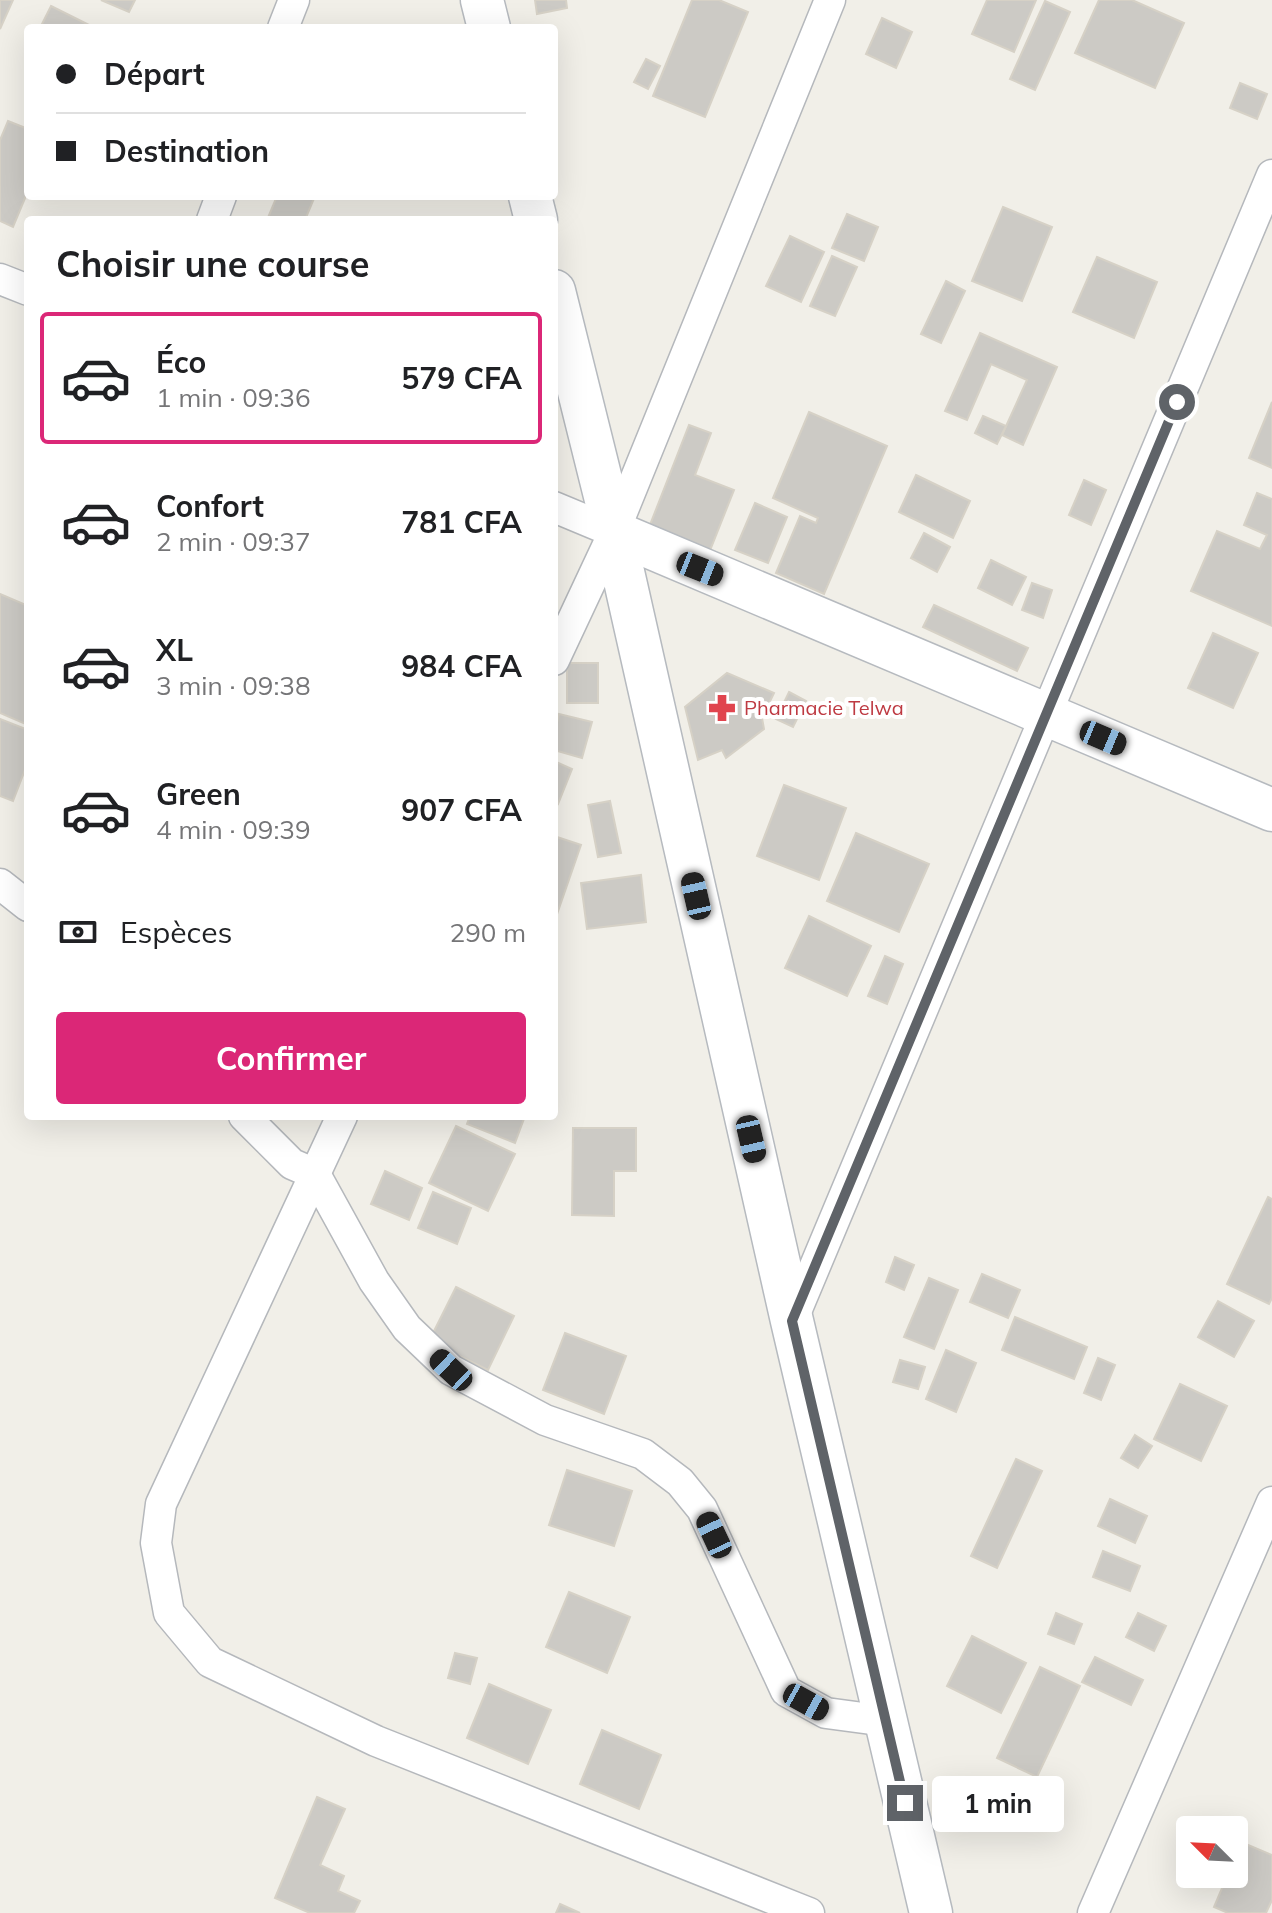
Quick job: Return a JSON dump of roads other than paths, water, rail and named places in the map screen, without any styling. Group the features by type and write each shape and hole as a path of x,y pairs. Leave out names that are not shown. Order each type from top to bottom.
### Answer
{"main road":[{"path":"482,0 488,24"},
{"path":"558,307 614,532 792,1321 931,1913"},
{"path":"614,532 1272,810"}],"street":[{"path":"285,24 294,0"},
{"path":"558,651 614,532 830,0"},
{"path":"792,1321 1272,175"},
{"path":"0,279 24,288"},
{"path":"558,509 614,532"},
{"path":"0,884 24,903"},
{"path":"248,1120 292,1164 315,1174 374,1281 407,1328 451,1370 545,1420 643,1454 680,1482 702,1509 786,1691 826,1713 886,1721"},
{"path":"340,1120 161,1504 156,1543 169,1613 210,1662 376,1741 809,1913"},
{"path":"1093,1913 1272,1502"}],"place":[{"name":"Pharmacie Telwa","path":"722,708"}]}
